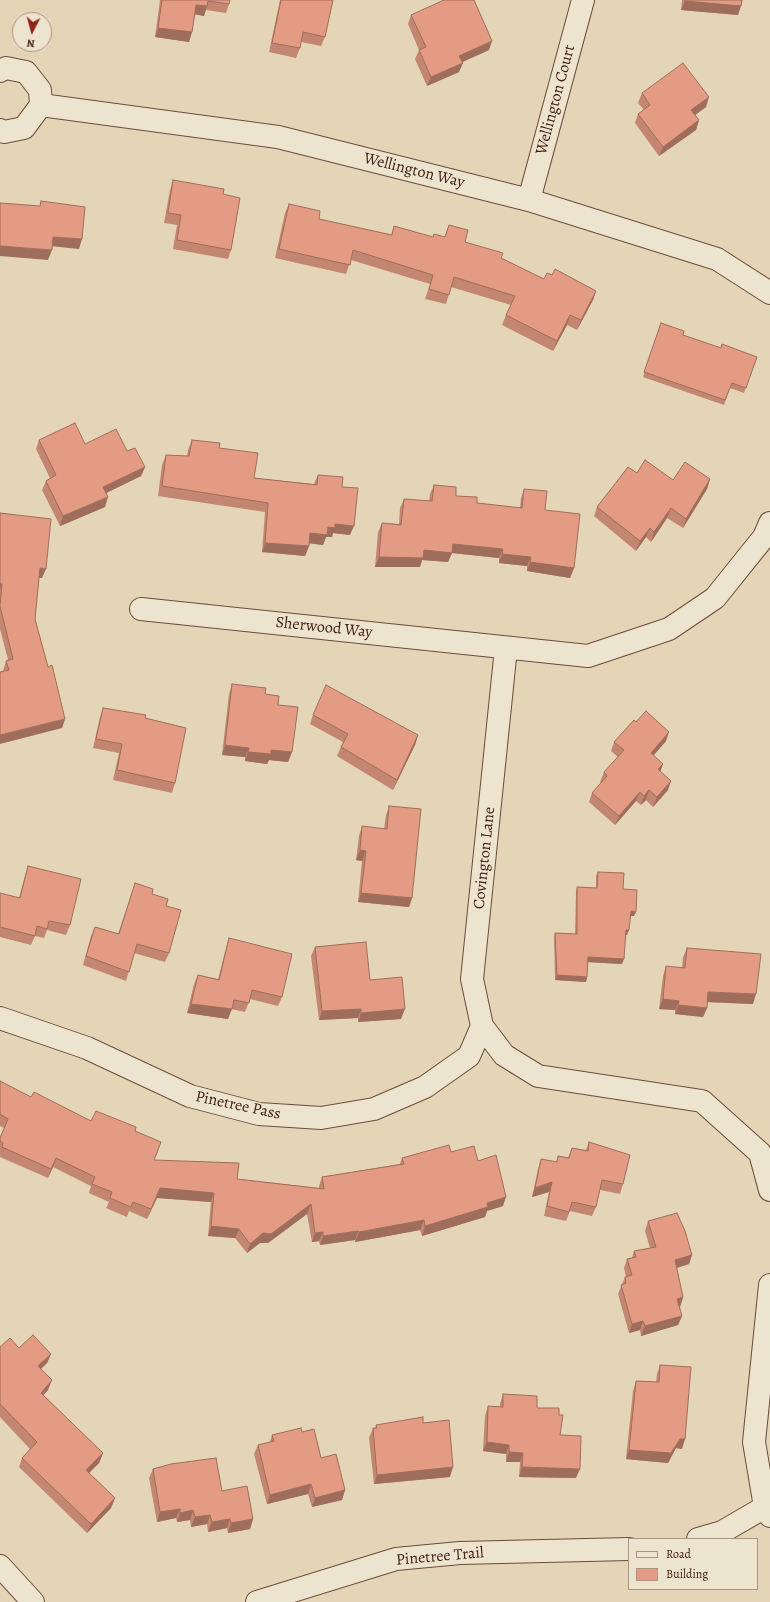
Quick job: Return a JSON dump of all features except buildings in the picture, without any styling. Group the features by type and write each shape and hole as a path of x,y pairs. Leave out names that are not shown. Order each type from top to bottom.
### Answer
{"street":[{"name":"Wellington Court","path":"529,200 583,0"},
{"path":"0,71 6,68 26,72 40,90 41,106 24,128 4,132 0,130"},
{"name":"Wellington Way","path":"41,106 278,137 529,200 717,259 770,293"},
{"path":"506,648 588,656 669,629 715,598 764,537 770,523"},
{"name":"Sherwood Way","path":"141,609 506,648"},
{"name":"Covington Lane","path":"506,648 472,979 482,1026 504,1055 538,1076 702,1101 765,1150 770,1190"},
{"name":"Pinetree Pass","path":"0,1018 87,1048 190,1096 259,1114 321,1118 374,1109 425,1087 469,1056 482,1026"},
{"path":"701,1538 722,1532 768,1511 754,1442 770,1285"},
{"name":"Pinetree Trail","path":"257,1602 396,1559 460,1553 628,1548"},
{"path":"0,1566 33,1602"}]}
